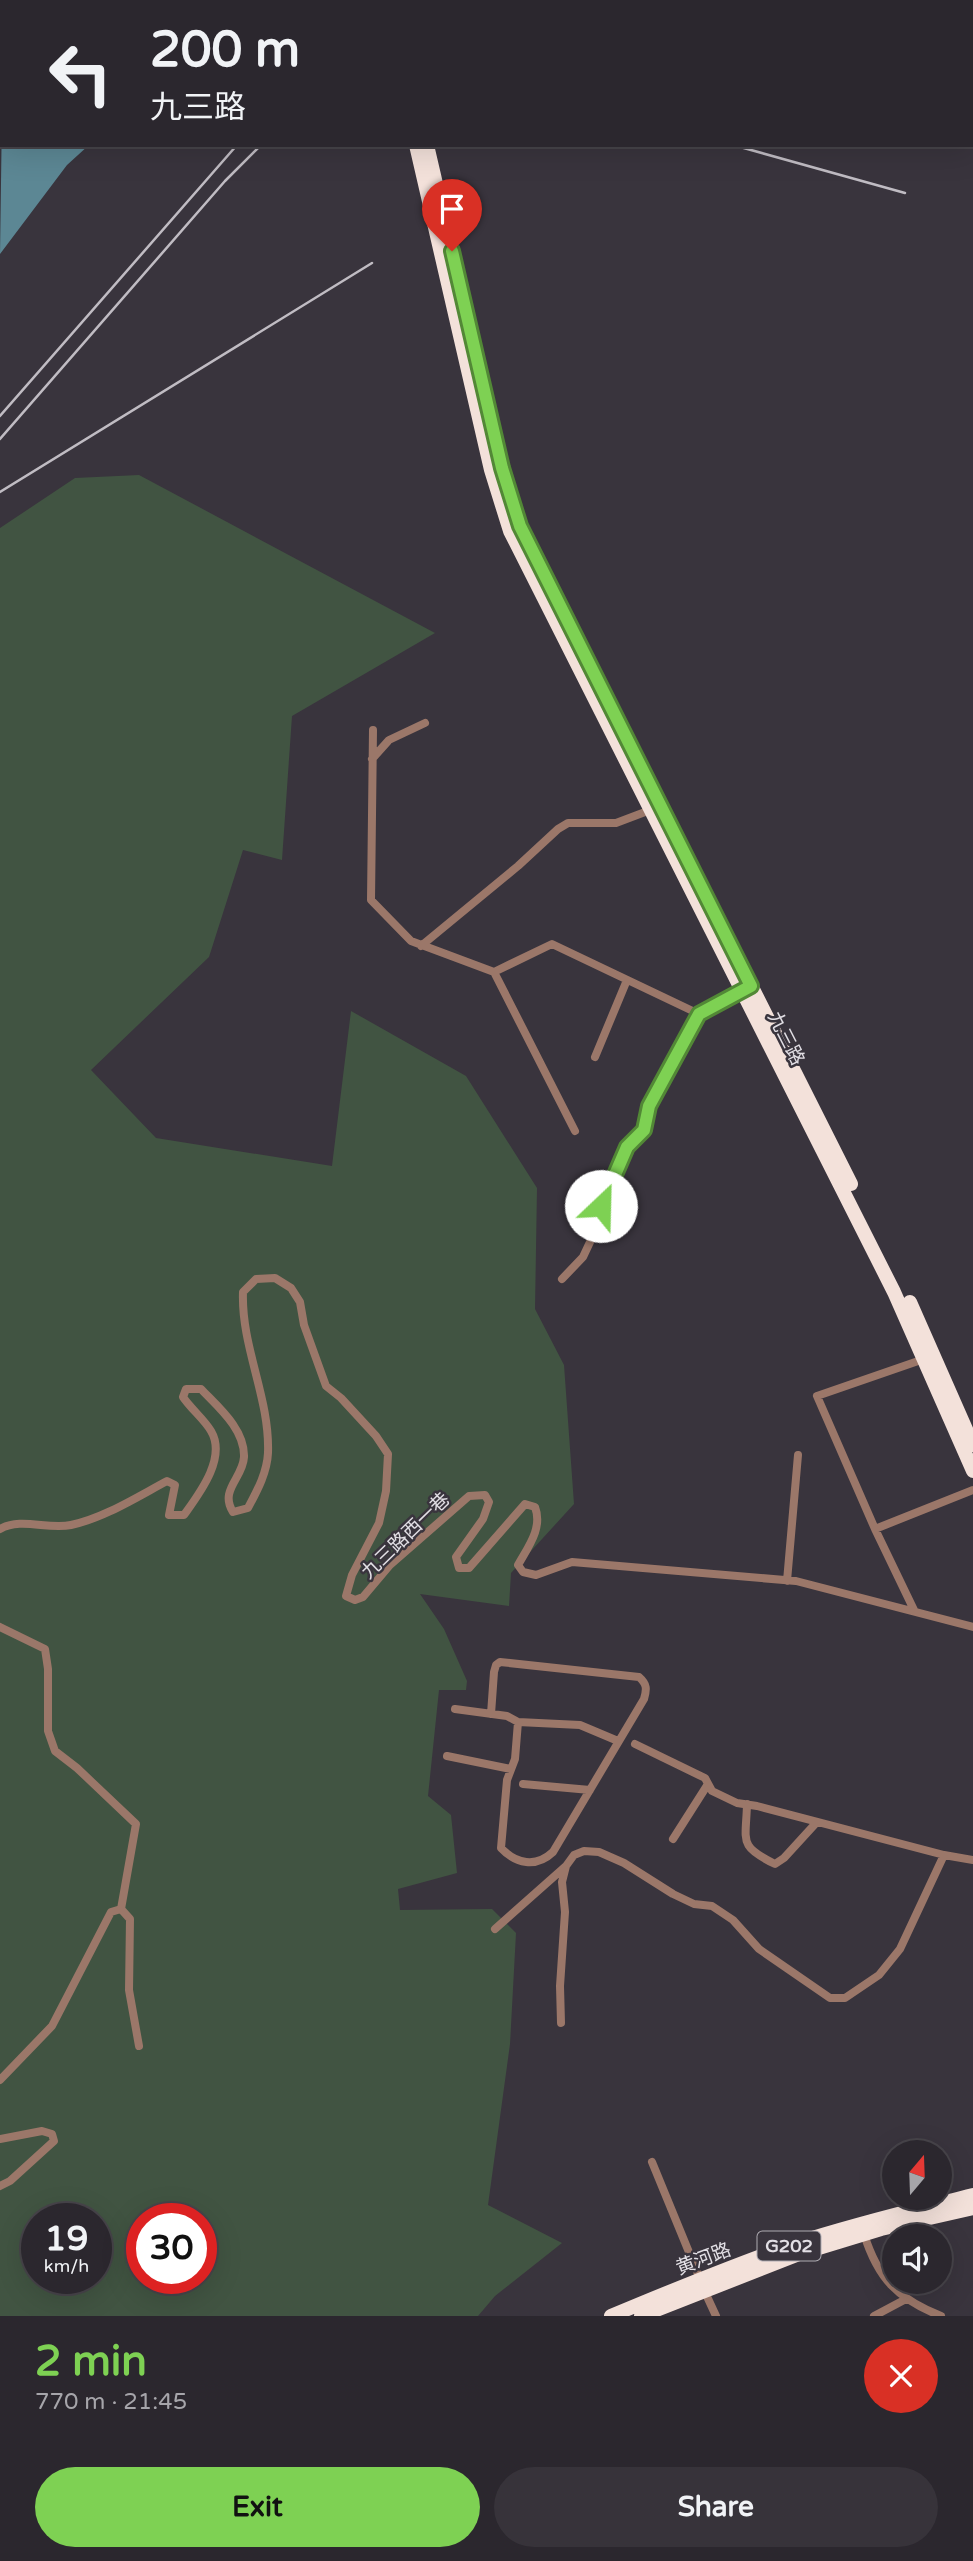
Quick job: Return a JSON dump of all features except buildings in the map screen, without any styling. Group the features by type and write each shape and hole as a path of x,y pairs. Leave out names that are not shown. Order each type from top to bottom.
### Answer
{"highway":[{"name":"九三路","path":"416,147 491,470 510,531 900,1282 973,1445"},
{"name":"九三路","path":"427,147 513,508 528,545 655,808"},
{"name":"九三路","path":"747,989 894,1292 973,1471"},
{"name":"黄河路","path":"641,2316 702,2285 798,2243 877,2219 973,2195"},
{"name":"黄河路","path":"611,2316 799,2254 973,2208"}],"street":[{"path":"372,759 389,740 425,723"},
{"path":"373,730 371,900 411,942 494,972 575,1131"},
{"path":"421,946 568,823 615,823 655,808"},
{"path":"494,972 552,944 699,1014"},
{"path":"595,1057 627,980"},
{"path":"562,1279 583,1257 597,1225 604,1186 614,1177 627,1147 644,1130 649,1106 699,1014 747,989"},
{"name":"九三路西一巷","path":"0,1529 18,1524 73,1524 116,1507 167,1481 175,1485 169,1515 184,1515 205,1485 215,1458 212,1432 183,1397 186,1389 201,1389 226,1414 239,1436 244,1458 227,1503 233,1512 248,1508 261,1485 268,1454 265,1420 249,1351 243,1292 256,1279 275,1278 291,1288 300,1302 304,1325 326,1387 341,1398 376,1436 388,1454 386,1491 379,1523 352,1575 346,1596 355,1600 363,1597 390,1566 468,1496 485,1495 489,1502 483,1518 456,1557 459,1568 469,1568 525,1504 535,1507 539,1518 533,1539 518,1564 523,1572 536,1576 572,1562 787,1581 973,1627"},
{"path":"914,1611 817,1396 924,1359"},
{"path":"787,1581 798,1455"},
{"path":"875,1529 973,1490"},
{"path":"0,1627 45,1649 48,1669 48,1731 55,1751 77,1768 136,1824 121,1909"},
{"path":"491,1714 494,1672 500,1662 639,1677 645,1682 647,1689 644,1699 552,1852 545,1860 530,1863 518,1861 501,1848 507,1780 515,1759 518,1722"},
{"path":"455,1709 507,1716 518,1722 580,1725 618,1741"},
{"path":"635,1744 705,1778 712,1791 737,1803 973,1860"},
{"path":"447,1756 511,1769"},
{"path":"523,1784 590,1790"},
{"path":"673,1839 708,1784"},
{"path":"747,1804 746,1844 752,1853 775,1864 784,1858 816,1823"},
{"path":"495,1929 566,1866 574,1855 584,1851 599,1852 624,1863 673,1894 694,1904 712,1906 733,1920 759,1949 830,1998 845,1998 879,1975 900,1949 944,1855"},
{"path":"545,1860 555,1876"},
{"path":"561,2023 560,1986 565,1912 562,1882 566,1866"},
{"path":"121,1909 130,1919 129,1990 139,2046"},
{"path":"0,2080 52,2026 111,1912 121,1909"},
{"path":"0,2139 42,2130 52,2134 54,2141 10,2181 0,2186"},
{"path":"652,2162 716,2316"},
{"path":"864,2235 870,2254 897,2293 917,2306 941,2316"},
{"path":"874,2316 906,2299"}],"green space":[{"path":"139,475 435,633 292,716 282,860 243,850 209,957 91,1070 156,1138 332,1166 351,1011 466,1076 537,1188 535,1309 564,1365 574,1504 511,1573 509,1606 420,1594 444,1629 467,1681 466,1690 439,1690 428,1796 451,1815 457,1873 398,1889 400,1910 492,1909 516,1933 510,2044 488,2205 562,2243 495,2296 478,2316 0,2316 0,528 75,478"}],"water":[{"path":"2,147 87,147 67,165 0,254"}],"railway":[{"path":"0,416 235,147"},
{"path":"0,439 225,181 259,147"},
{"path":"740,147 905,193"},
{"path":"0,492 372,263"}],"route":[{"path":"452,251 502,468 520,526 751,986 699,1014 649,1106 644,1130 627,1147 614,1177 604,1186 601,1206"}]}
